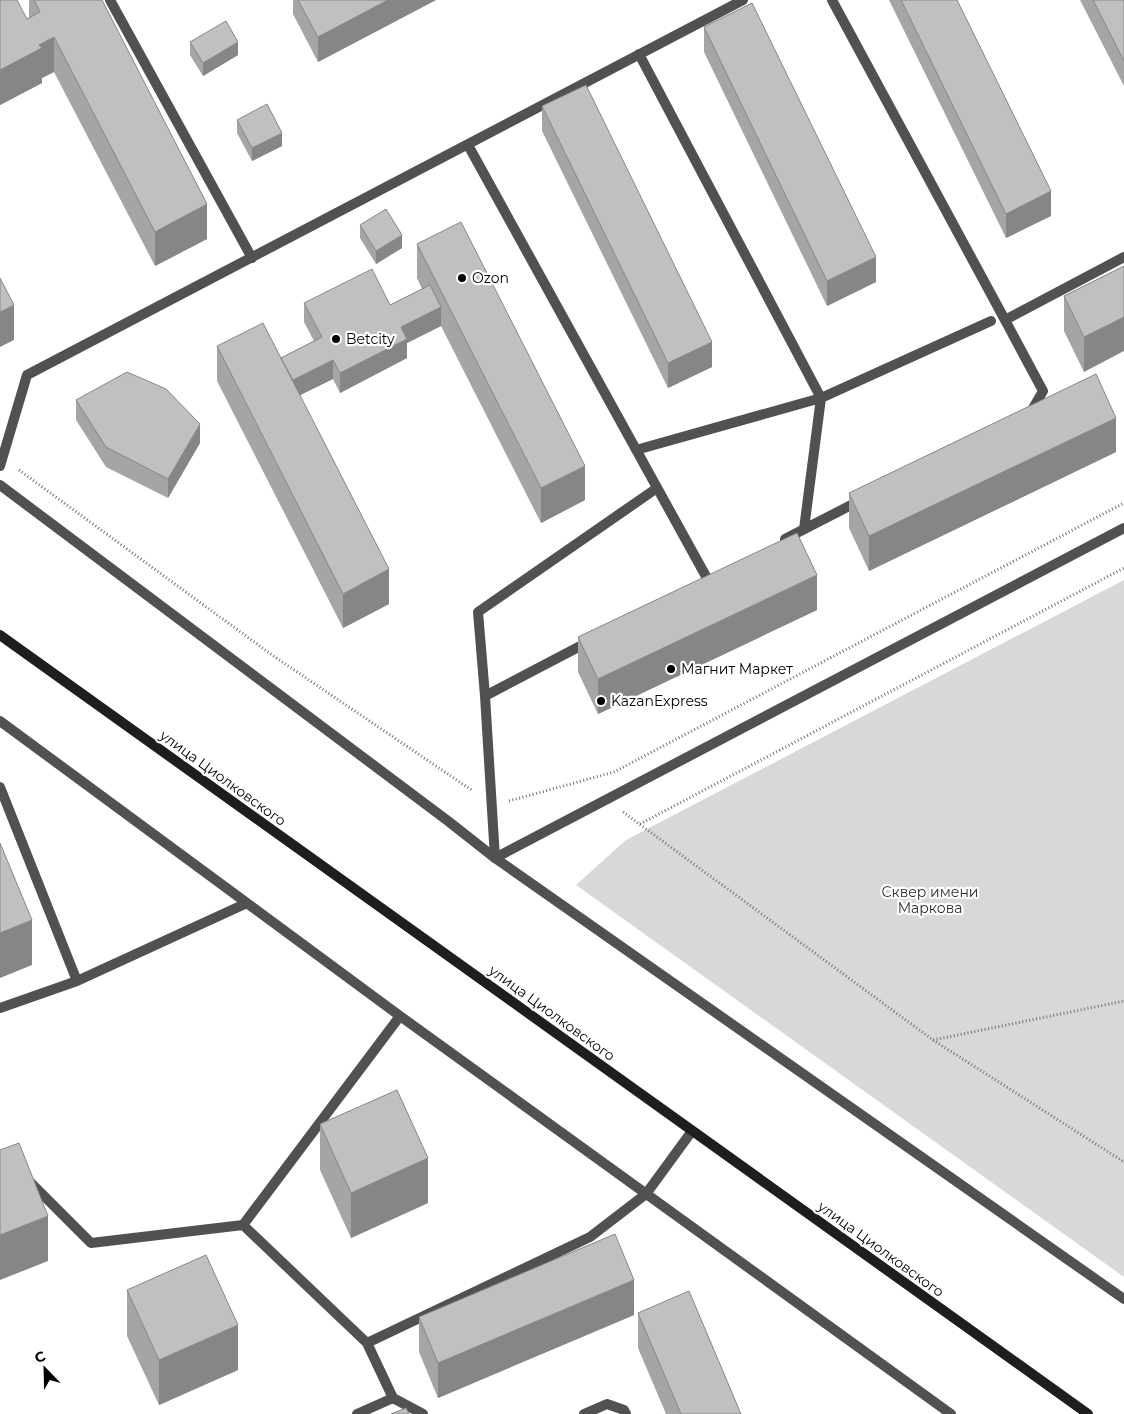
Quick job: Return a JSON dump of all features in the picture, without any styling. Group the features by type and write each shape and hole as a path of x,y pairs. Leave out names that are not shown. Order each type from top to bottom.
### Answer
{"main road":[{"name":"улица Циолковского","path":"1,637 1088,1414"}],"street":[{"path":"110,0 252,258"},
{"path":"0,466 28,376 743,0"},
{"path":"832,0 1043,391 1032,410 1024,415"},
{"path":"639,54 820,398 804,529"},
{"path":"468,145 708,580"},
{"path":"1005,320 1124,257"},
{"path":"636,450 820,398 991,321"},
{"path":"0,485 495,858 1124,1300"},
{"path":"495,858 478,612 657,488"},
{"path":"778,543 866,497"},
{"path":"495,858 1124,528"},
{"path":"485,696 596,638"},
{"path":"0,721 400,1016 951,1414"},
{"path":"0,787 77,981"},
{"path":"0,1008 77,981 246,903"},
{"path":"21,1173 91,1243 243,1225 400,1016"},
{"path":"367,1343 590,1237 646,1194 692,1131"},
{"path":"243,1225 367,1343 393,1398 423,1414"},
{"path":"357,1414 393,1398"},
{"path":"584,1414 607,1404 624,1410 626,1414"}],"path":[{"path":"640,824 1124,568"},
{"path":"606,800 934,1040 1124,1162"},
{"path":"934,1040 1124,1001"}],"green space":[{"name":"Сквер имени Маркова","path":"1124,580 1124,1277 576,885 626,840"}],"building":[{"path":"0,0 17,0 27,19 40,12 34,0 102,0 207,204 155,232 54,37 39,45 42,48 0,70"},
{"path":"298,0 388,0 318,37"},
{"path":"901,0 957,0 1051,191 1006,214"},
{"path":"1093,0 1124,0 1124,61"},
{"path":"752,3 876,257 827,281 704,27"},
{"path":"226,21 238,42 203,63 190,42"},
{"path":"586,85 712,342 668,363 542,106"},
{"path":"267,104 282,133 252,148 237,120"},
{"path":"386,209 402,235 376,251 360,225"},
{"path":"461,222 585,466 541,488 417,244"},
{"path":"1124,266 1124,317 1084,337 1064,296"},
{"path":"372,269 390,305 430,285 441,307 401,327 407,339 340,373 333,360 293,380 281,358 322,337 304,303"},
{"path":"0,278 14,305 0,312"},
{"path":"263,323 389,569 343,594 217,346"},
{"path":"127,372 166,389 200,424 168,479 106,447 76,400"},
{"path":"1096,374 1116,418 869,536 849,493"},
{"path":"797,533 817,575 598,679 578,637"},
{"path":"0,843 32,920 0,933"},
{"path":"397,1090 428,1158 351,1193 320,1124"},
{"path":"19,1143 48,1216 0,1235 0,1150"},
{"path":"615,1234 634,1280 438,1363 419,1317"},
{"path":"206,1255 238,1325 159,1360 127,1290"},
{"path":"689,1291 741,1414 681,1414 638,1313"},
{"path":"406,1408 409,1414 391,1414"}],"place":[{"name":"Ozon","path":"462,278"},
{"name":"Betcity","path":"336,339"},
{"name":"Магнит Маркет","path":"671,669"},
{"name":"KazanExpress","path":"601,701"}]}
